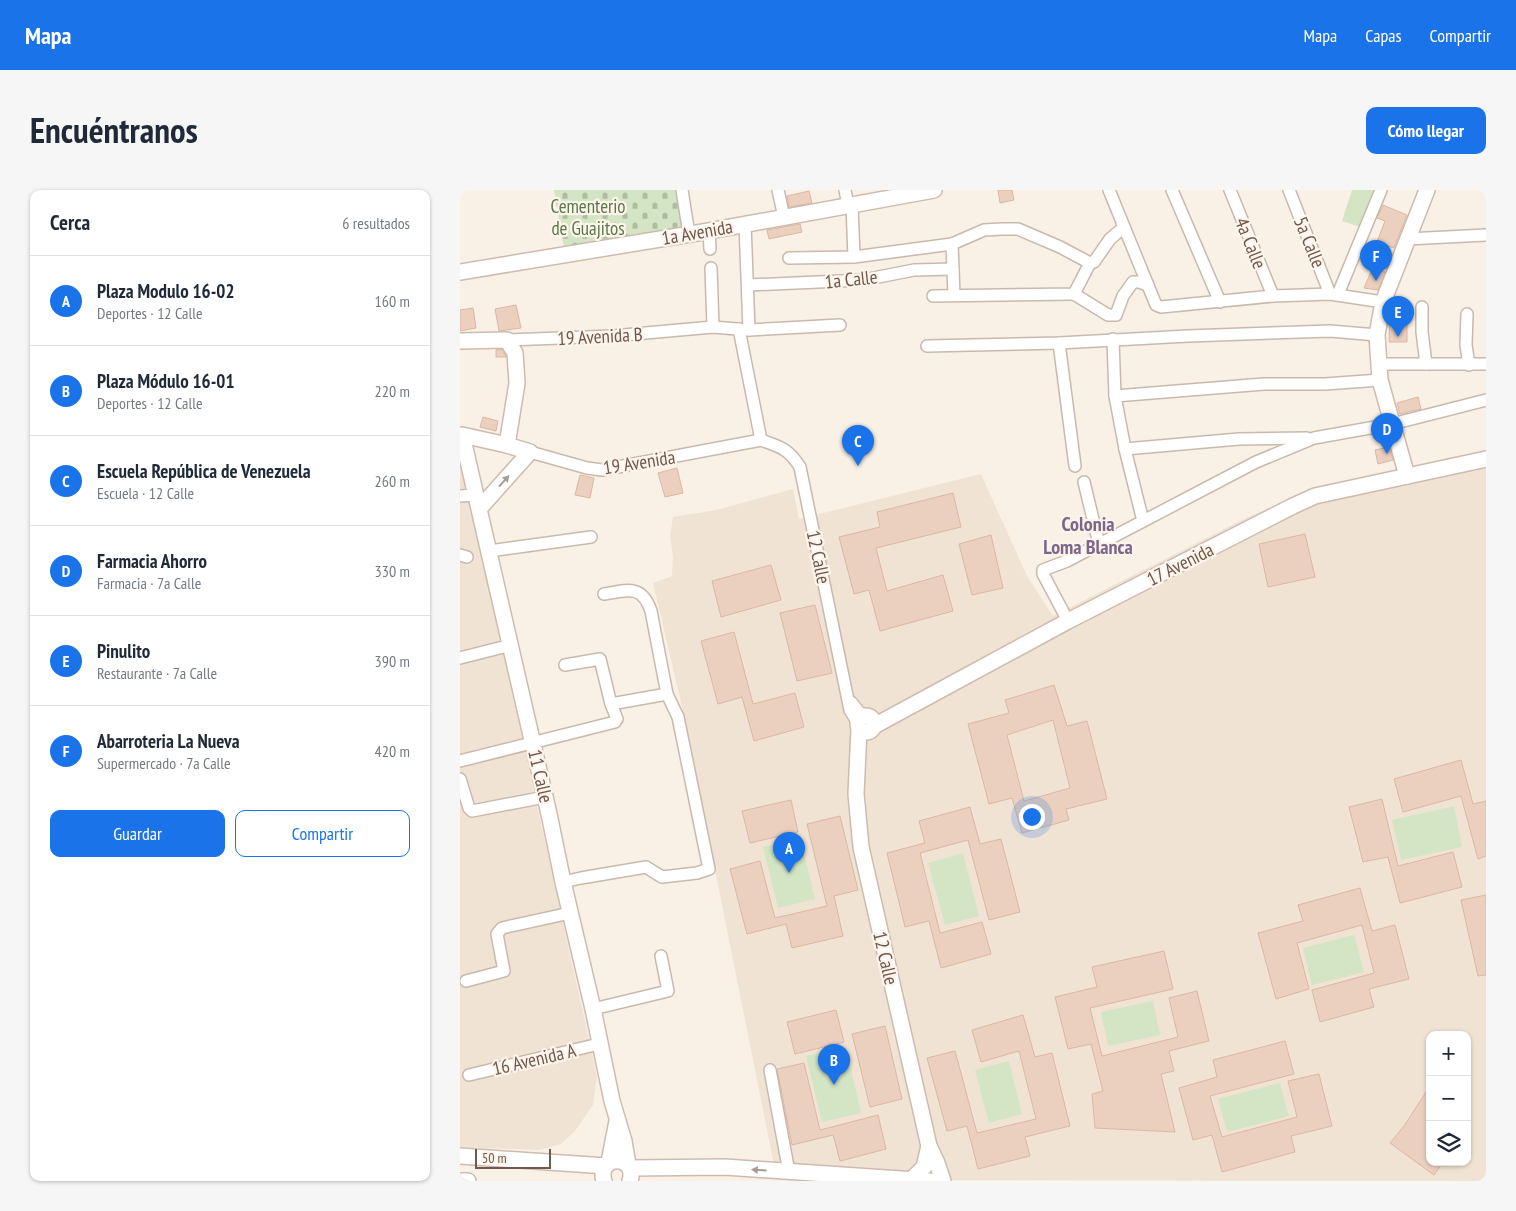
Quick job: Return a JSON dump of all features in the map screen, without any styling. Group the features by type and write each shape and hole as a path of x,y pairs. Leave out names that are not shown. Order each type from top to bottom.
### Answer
{"street":[{"path":"682,190 689,234"},
{"path":"778,190 784,217"},
{"name":"1a Calle","path":"789,258 854,256 850,206 845,190"},
{"name":"1a Avenida","path":"460,272 709,231 934,190"},
{"path":"1109,190 1156,304 1161,307 1273,296 1334,294 1383,302"},
{"path":"1172,190 1220,302"},
{"name":"4a Calle","path":"1230,190 1273,296"},
{"name":"5a Calle","path":"1289,190 1334,294"},
{"path":"1334,294 1380,190"},
{"path":"1407,476 1380,380 1376,335 1383,302 1427,190"},
{"path":"745,224 748,285 744,330 761,440"},
{"path":"1074,294 1090,263 1094,262 1110,239 1124,227"},
{"path":"854,256 952,244 984,230 1018,229 1060,247 1090,263"},
{"path":"709,231 710,249"},
{"path":"1407,239 1486,235"},
{"path":"952,244 954,295"},
{"path":"711,268 713,327"},
{"name":"1a Calle","path":"748,285 863,280 897,273 953,269"},
{"path":"933,296 1074,294 1112,316 1116,315 1123,296 1133,282 1148,285"},
{"path":"1422,308 1422,332 1426,364"},
{"path":"1467,314 1466,345 1469,365"},
{"name":"19 Avenida B","path":"460,340 612,336 713,327 744,330 840,326"},
{"path":"927,346 1059,343 1112,339 1330,331 1376,335"},
{"path":"1112,339 1115,396 1143,521"},
{"path":"507,340 515,353 516,383 507,445"},
{"path":"1059,343 1074,466"},
{"path":"1378,364 1486,364"},
{"path":"1115,396 1264,384 1325,384 1380,380"},
{"path":"1126,449 1239,439 1314,438 1392,424 1486,400"},
{"name":"19 Avenida","path":"461,435 507,445 587,468 602,470 761,440"},
{"name":"11 Calle","path":"461,435 533,742 612,1101 624,1141 631,1175"},
{"path":"1068,621 1043,574 1044,570 1067,561 1256,462 1314,438"},
{"name":"12 Calle","path":"761,440 786,450 793,455 800,466 847,696 866,724 858,768 856,810 861,847 929,1146 943,1181"},
{"path":"460,496 477,502 530,452"},
{"name":"17 Avenida","path":"866,724 892,716 1068,621 1315,496 1486,459"},
{"path":"1084,482 1100,544"},
{"path":"489,551 591,537"},
{"path":"563,882 646,867 662,876 697,873 709,869 678,717 667,694 653,620 647,600 639,593 630,590 604,594"},
{"path":"460,658 511,646"},
{"path":"460,761 615,722 617,719 611,704 600,659 565,665"},
{"path":"611,704 667,694"},
{"path":"460,780 469,808 472,811 545,796"},
{"path":"466,982 504,971 497,934 502,928 570,913"},
{"path":"593,1009 668,991 661,956"},
{"name":"16 Avenida A","path":"469,1074 599,1044"},
{"path":"770,1070 789,1172"},
{"name":"11 Calle","path":"604,1181 603,1172 608,1164 617,1117"},
{"name":"12 Calle","path":"911,1180 924,1168 929,1146"},
{"path":"460,1156 608,1164 619,1160 631,1175 725,1167 930,1181"},
{"path":"460,1181 468,1181"}],"shaded area":[{"path":"1486,450 1486,1181 777,1180 684,715 653,583 672,576 673,557 670,536 673,517 716,510 793,489 799,519 981,474 1027,576 1053,616 1246,518 1315,488"},
{"path":"460,457 597,1076 593,1105 575,1131 561,1144 539,1150 460,1147"}],"green space":[{"name":"Cementerio de Guajitos","path":"554,190 676,190 683,228 564,248"},
{"path":"1352,190 1377,190 1364,228 1342,221"},
{"path":"1454,806 1462,847 1401,860 1392,820"},
{"path":"800,838 815,899 778,908 763,847"},
{"path":"963,853 979,916 945,925 928,863"},
{"path":"1354,935 1364,972 1312,985 1303,948"},
{"path":"1153,1001 1160,1035 1108,1046 1101,1012"},
{"path":"846,1047 861,1113 822,1122 806,1056"},
{"path":"1009,1061 1022,1114 989,1123 975,1070"},
{"path":"1280,1083 1289,1116 1227,1132 1218,1099"}],"building":[{"path":"998,190 1012,190 1014,200 1000,203"},
{"path":"809,191 812,203 789,207 787,196"},
{"path":"1383,205 1407,215 1394,248 1377,242 1385,221 1377,218"},
{"path":"800,224 802,232 769,239 767,230"},
{"path":"1373,267 1385,272 1378,290 1364,288"},
{"path":"516,305 521,328 499,331 495,309"},
{"path":"473,308 476,328 460,331 460,310"},
{"path":"1390,315 1407,315 1407,342 1389,342"},
{"path":"502,349 506,357 496,357 496,350"},
{"path":"1418,397 1421,409 1400,414 1397,403"},
{"path":"483,417 498,421 496,431 480,427"},
{"path":"1389,447 1393,460 1378,464 1375,450"},
{"path":"677,468 683,493 665,497 658,473"},
{"path":"580,475 594,478 590,498 575,495"},
{"path":"953,493 961,527 876,548 887,591 943,575 953,611 880,631 869,590 854,594 839,537 880,527 877,512"},
{"path":"1305,534 1315,577 1268,587 1259,544"},
{"path":"991,535 1003,588 972,595 959,544"},
{"path":"771,565 781,600 721,617 712,581"},
{"path":"815,605 832,673 797,681 780,613"},
{"path":"734,632 753,704 795,693 804,727 754,741 742,697 718,704 701,641"},
{"path":"1054,685 1067,726 1087,721 1107,799 1066,809 1069,820 1022,833 1012,798 989,804 968,724 1009,713 1005,700","holes":["1053,720 1070,788 1024,801 1007,735"]},
{"path":"1461,760 1473,804 1486,801 1486,856 1478,859 1461,796 1403,812 1394,779"},
{"path":"1382,799 1398,866 1453,852 1462,887 1400,903 1388,857 1363,862 1349,807"},
{"path":"791,800 798,832 750,843 742,811"},
{"path":"970,807 980,844 1001,839 1020,912 989,920 968,840 920,853 940,933 982,922 991,954 941,968 929,921 905,927 887,853 925,843 919,821"},
{"path":"840,816 858,890 834,896 843,936 792,948 786,924 747,934 730,869 760,861 775,918 827,906 807,824"},
{"path":"1360,888 1372,931 1395,925 1409,979 1369,989 1374,1007 1320,1022 1312,990 1374,973 1362,925 1297,943 1309,989 1276,999 1258,933 1303,921 1298,905"},
{"path":"1486,895 1486,975 1478,976 1461,900"},
{"path":"1164,951 1173,989 1090,1008 1102,1056 1178,1037 1169,998 1197,991 1209,1041 1169,1051 1174,1071 1161,1074 1175,1132 1095,1128 1092,1094 1103,1091 1091,1044 1068,1049 1055,997 1097,987 1092,967"},
{"path":"836,1010 844,1042 795,1054 787,1022"},
{"path":"1023,1015 1035,1057 1052,1053 1070,1126 1025,1137 1030,1156 978,1169 967,1126 947,1131 927,1058 955,1051 977,1133 1036,1119 1019,1051 981,1062 972,1030"},
{"path":"885,1026 902,1099 870,1107 852,1034"},
{"path":"1285,1041 1294,1074 1210,1096 1222,1137 1297,1117 1288,1081 1319,1074 1332,1126 1291,1136 1295,1152 1222,1172 1212,1135 1193,1140 1179,1088 1217,1077 1213,1060"},
{"path":"804,1063 820,1130 878,1115 886,1149 840,1161 833,1135 792,1145 777,1069"},
{"path":"1426,1092 1426,1166 1440,1166 1434,1175 1390,1143 1404,1126"}],"place":[{"name":"Abarroteria La Nueva","path":"1376,281"},
{"name":"Pinulito","path":"1398,337"},
{"name":"Farmacia Ahorro","path":"1387,454"},
{"name":"Escuela República de Venezuela","path":"858,466"},
{"name":"Plaza Modulo 16-02","path":"789,873"},
{"name":"Plaza Módulo 16-01","path":"834,1085"}],"district":[{"name":"Colonia Loma Blanca","path":"1088,536"}]}
